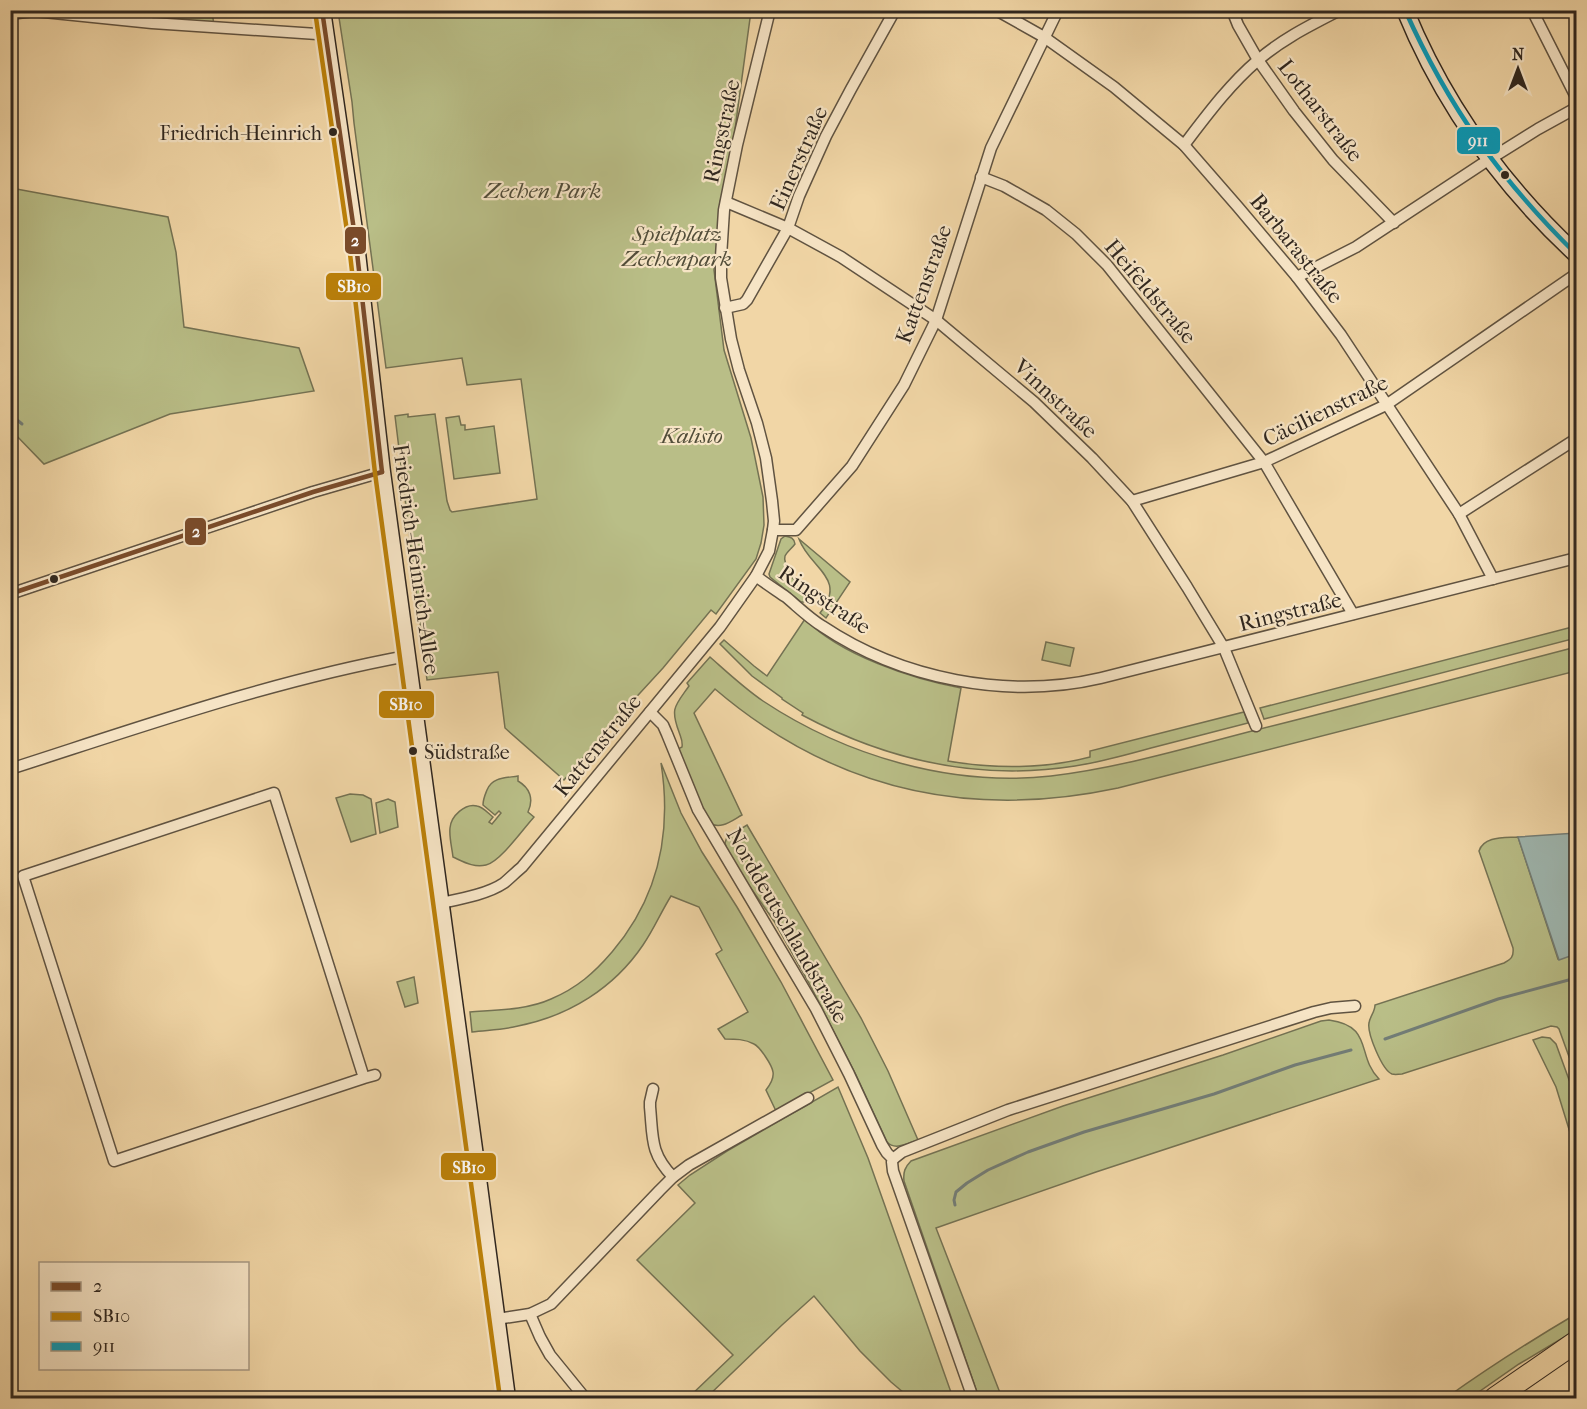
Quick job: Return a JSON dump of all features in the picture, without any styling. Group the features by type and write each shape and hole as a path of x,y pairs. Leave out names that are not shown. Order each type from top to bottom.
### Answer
{"highway":[{"path":"1495,1398 1576,1342"}],"main road":[{"name":"Friedrich-Heinrich-Allee","path":"322,10 356,244 382,472 507,1398"},
{"path":"1405,10 1420,47 1469,130 1490,159 1531,207 1576,254"}],"street":[{"name":"Ringstraße","path":"770,10 737,145 722,222 722,278 731,339 766,458 772,501 773,530 769,551 756,576 820,625 868,652 916,671 962,681 1005,686 1069,685 1576,558"},
{"name":"Einerstraße","path":"725,308 743,304 747,300 788,228 799,196 826,136 895,10"},
{"name":"Barbarastraße","path":"996,10 1044,37 1114,87 1184,145 1297,277 1341,335 1459,514 1493,579"},
{"name":"Kattenstraße","path":"773,530 796,530 852,466 904,385 936,320 991,148 1058,10"},
{"name":"Lotharstraße","path":"1232,10 1258,60 1294,111 1333,160 1394,223"},
{"path":"1184,145 1218,99 1258,60 1299,31 1340,10"},
{"path":"1532,10 1576,98"},
{"path":"10,14 34,11 152,23 326,33"},
{"path":"1297,277 1356,247 1490,159 1576,108"},
{"name":"Heifeldstraße","path":"981,177 1004,186 1046,210 1107,265 1264,462 1353,615"},
{"name":"Vinnstraße","path":"726,202 788,228 841,257 936,320 1034,402 1092,458 1132,501 1187,587 1224,648 1256,726"},
{"name":"Cäcilienstraße","path":"1132,501 1264,462 1386,405 1576,274"},
{"path":"1459,514 1576,439"},
{"path":"10,594 313,492 382,472"},
{"name":"Kattenstraße","path":"441,903 462,899 503,884 522,867 720,627 756,576"},
{"path":"10,769 242,694 407,656"},
{"name":"Norddeutschlandstraße","path":"650,712 663,725 698,810 816,1008 882,1145 893,1159 892,1171 973,1398"},
{"path":"364,1078 274,793 23,876 114,1161 375,1075"},
{"path":"893,1159 897,1154 1008,1110 1314,1012 1355,1005"},
{"path":"653,1089 650,1102 655,1151 662,1166 673,1177"},
{"path":"497,1319 530,1314 551,1305 673,1177 689,1165 808,1098"},
{"path":"530,1314 550,1355 585,1398"}],"green space":[{"path":"10,11 212,11 214,26"},
{"name":"Zechen Park","path":"338,11 751,11 733,144 722,195 714,270 724,350 751,438 763,497 764,525 761,543 756,559 716,614 711,610 564,780 505,728 498,672 427,680 395,416 435,414 447,501 452,512 537,499 521,379 467,385 462,358 386,368"},
{"path":"11,188 168,217 176,252 184,327 299,348 314,391 170,414 44,464 11,430"},
{"path":"459,416 461,425 465,425 465,430 494,426 500,473 454,479 446,418"},
{"path":"785,536 792,538 795,542 785,556 786,566 808,600 805,602 801,602 769,574 781,539"},
{"path":"799,539 850,582 826,618 820,613 828,601 829,582"},
{"path":"805,619 837,644 878,664 899,672 961,688 948,761 1001,766 1055,764 1090,757 1090,751 1244,712 1248,723 1075,766 1004,771 969,769 935,763 867,744 802,715 803,713 752,676 720,644 724,640 767,676"},
{"path":"1576,626 1576,638 1264,719 1260,708"},
{"path":"1046,642 1074,648 1070,666 1042,660"},
{"path":"1576,647 1576,671 1118,788 1062,797 1008,800 955,797 904,788 854,773 806,751 760,723 715,689 694,713 742,815 718,826 709,823 678,749 682,747 682,743 675,718 675,708 689,686 687,683 710,657 763,701 795,720 864,752 938,772 975,777 1051,776 1152,757"},
{"path":"661,763 681,813 702,852 781,982 833,1080 776,1111 766,1090 773,1074 765,1056 751,1042 725,1039 718,1029 748,1012 716,954 722,950 699,907 671,896 647,939 631,960 604,987 589,998 537,1021 507,1028 472,1032 470,1012 522,1007 542,1003 560,995 592,973 628,931 641,910 658,864 664,814"},
{"path":"518,776 518,781 530,794 531,803 528,812 534,817 492,863 477,866 453,857 450,828 456,815 463,808 477,806 493,817 489,822 492,824 501,813 499,811 495,815 483,805 489,786 500,779"},
{"path":"350,794 363,795 371,799 376,834 351,842 336,798"},
{"path":"388,799 395,802 398,827 380,833 376,803"},
{"path":"747,825 861,1018 888,1071 918,1140 898,1146 887,1142 810,985 774,921 729,857 725,843 727,837"},
{"path":"1518,837 1558,959 1576,954 1576,1076 1559,1029 1551,1026 1402,1074 1392,1074 1380,1059 1370,1035 1369,1023 1375,1005 1504,963 1512,956 1513,948 1479,851 1490,840"},
{"path":"414,977 418,1003 405,1007 397,982"},
{"path":"1329,1020 1343,1023 1359,1035 1372,1070 1379,1079 1096,1172 936,1228 1002,1398 979,1398 904,1181 904,1172 909,1163 1063,1106"},
{"path":"1542,1037 1550,1038 1556,1044 1576,1099 1576,1152 1556,1087 1533,1040"},
{"path":"838,1087 868,1158 953,1398 910,1398 860,1351 814,1296 706,1398 688,1398 733,1355 637,1260 695,1203 678,1185 727,1151"},
{"path":"1576,1314 1576,1330 1519,1364 1470,1398 1446,1398 1510,1354"}],"water":[{"path":"1576,833 1576,954 1559,960 1518,837"}],"waterway":[{"path":"10,414 22,424"},
{"path":"1385,1039 1498,999 1576,978"},
{"path":"955,1205 956,1192 967,1183 988,1170 1028,1152 1084,1132 1214,1094 1295,1065 1351,1050"}],"transit line":[{"name":"2","path":"322,10 356,244 382,472"},
{"name":"911","path":"1405,10 1440,79 1478,141 1523,198 1576,254"},
{"name":"SB10","path":"315,11 349,245 375,473 500,1398"},
{"name":"2","path":"10,594 313,492 382,472"}],"place":[{"name":"Friedrich-Heinrich","path":"333,132"},
{"name":"Südstraße","path":"413,751"}],"park label":[{"name":"Spielplatz Zechenpark","path":"677,246"},
{"name":"Kalisto","path":"692,435"}]}
